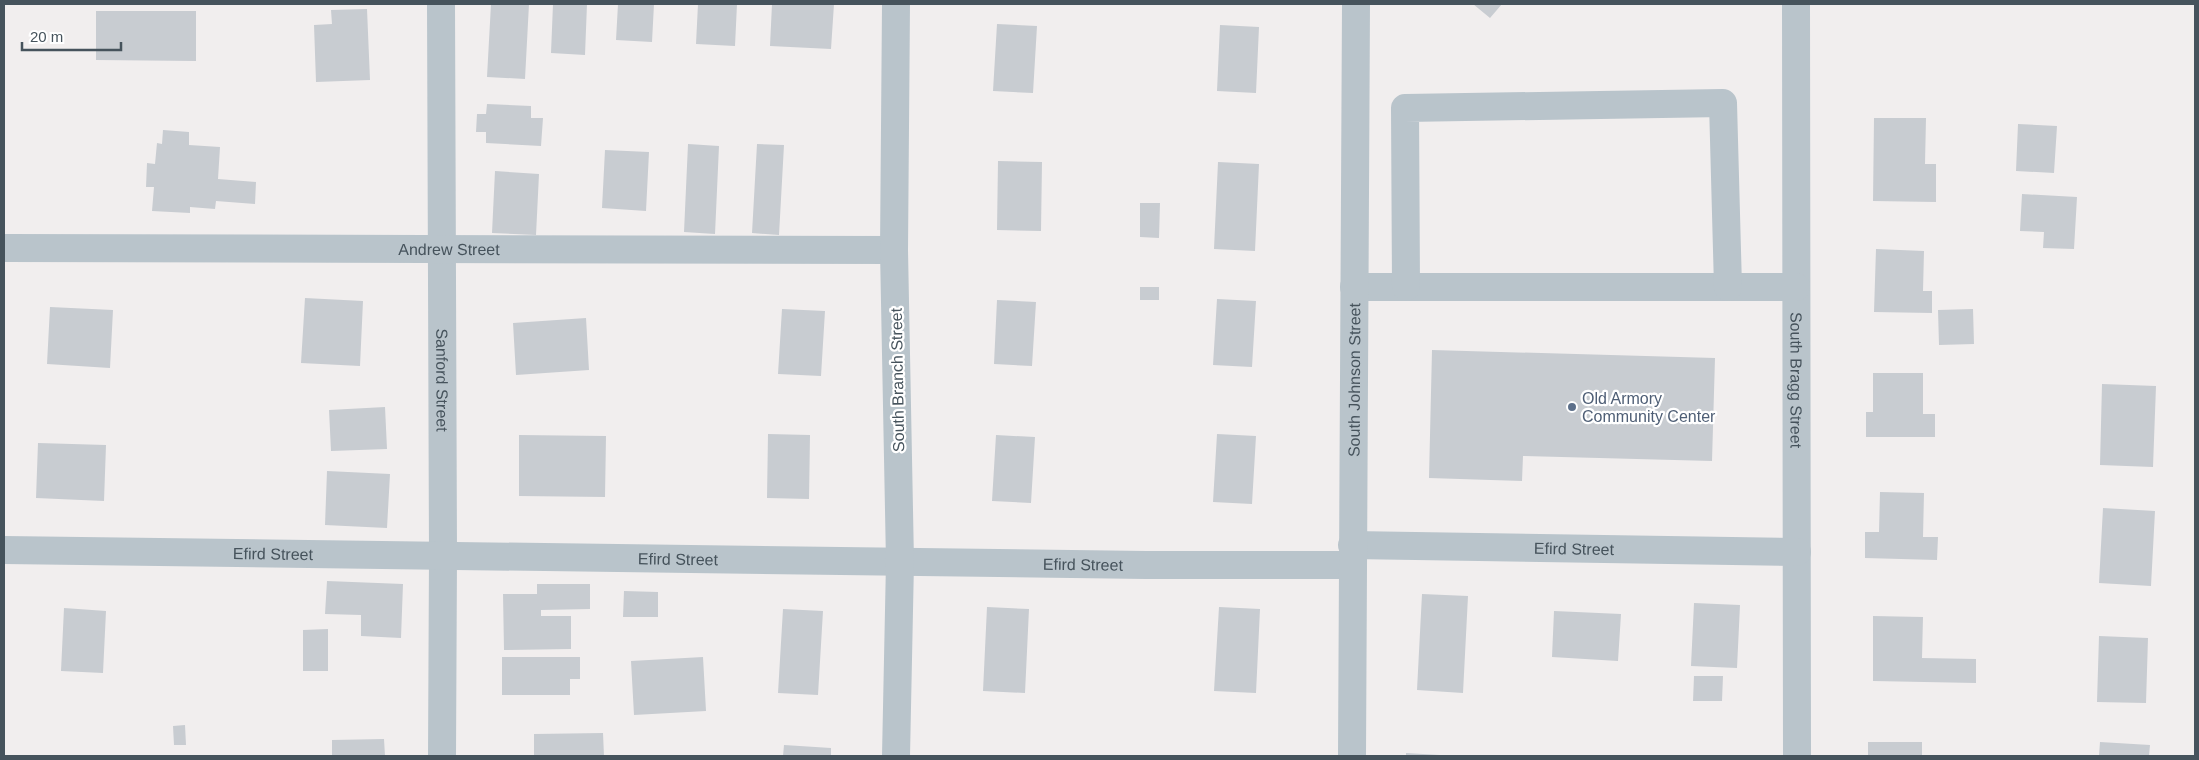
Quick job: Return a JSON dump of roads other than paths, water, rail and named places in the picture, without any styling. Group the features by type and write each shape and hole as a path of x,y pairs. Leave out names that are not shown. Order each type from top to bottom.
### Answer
{"street":[{"name":"Sanford Street","path":"441,4 442,756"},
{"name":"South Branch Street","path":"896,4 894,250 900,562 896,756"},
{"name":"South Johnson Street","path":"1352,756 1356,4"},
{"name":"South Bragg Street","path":"1796,4 1798,756"},
{"path":"1406,287 1405,108 1722,103 1728,287"},
{"name":"Andrew Street","path":"4,248 894,250"},
{"path":"1354,287 1796,287"},
{"name":"Efird Street","path":"4,550 1146,566 1352,555 1797,552"}],"place":[{"name":"Old Armory Community Center","path":"1572,407"}]}
